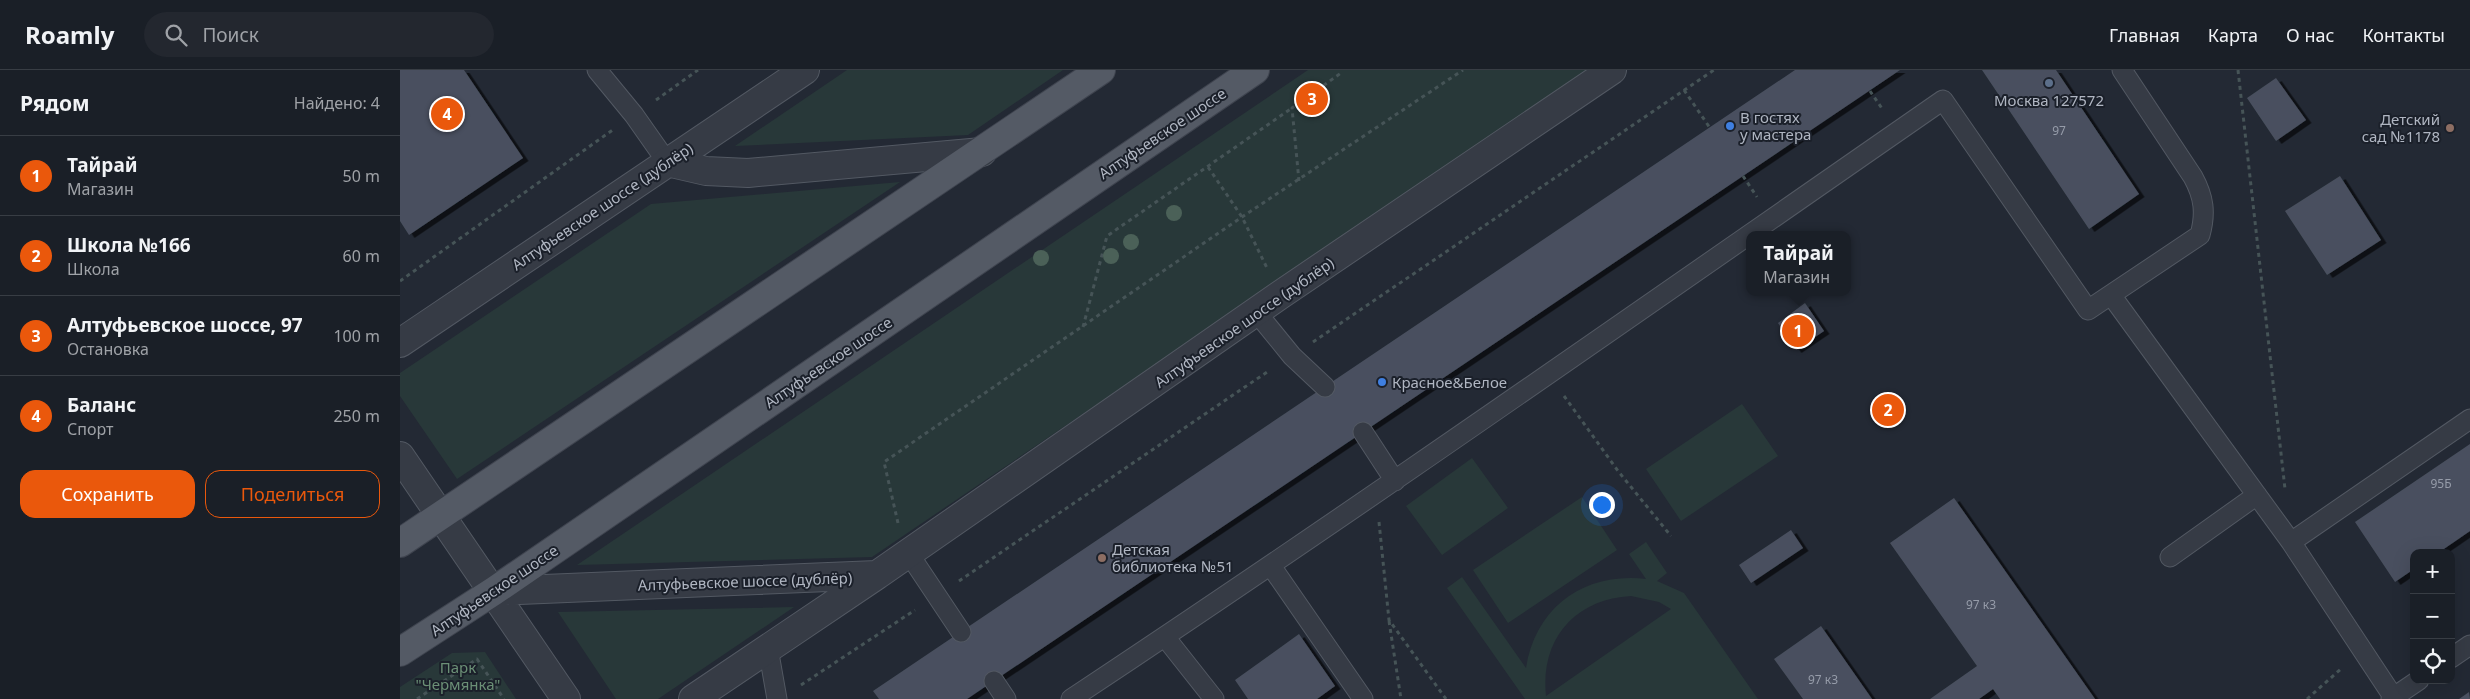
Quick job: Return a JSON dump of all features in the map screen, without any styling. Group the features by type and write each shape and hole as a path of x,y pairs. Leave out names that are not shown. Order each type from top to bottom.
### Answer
{"main road":[{"path":"400,543 1101,70"},
{"name":"Алтуфьевское шоссе","path":"400,652 494,591 1256,70"}],"street":[{"name":"Алтуфьевское шоссе (дублёр)","path":"400,343 804,70"},
{"name":"Алтуфьевское шоссе (дублёр)","path":"693,699 909,554 1257,313 1280,295 1612,70"},
{"path":"667,162 706,171 748,173 982,152"},
{"path":"400,456 566,699"},
{"name":"Алтуфьевское шоссе (дублёр)","path":"494,591 877,575"}],"lane":[{"path":"597,70 634,115 667,162"},
{"path":"1752,231 1942,100 2088,310 2200,235 2203,223 2204,206 2201,192 2122,70"},
{"path":"1071,699 1376,495 1547,373 1746,235"},
{"path":"2111,295 2291,542 2393,698 2413,684"},
{"path":"1257,313 1292,356 1325,387"},
{"path":"2291,542 2470,419"},
{"path":"1363,432 1395,481"},
{"path":"2170,556 2257,495"},
{"path":"909,554 961,632"},
{"path":"1271,566 1363,699"},
{"path":"1165,637 1214,699"},
{"path":"2455,655 2470,645"},
{"path":"768,648 777,699"},
{"path":"994,681 1006,699"}],"path":[{"path":"400,281 698,70"},
{"path":"2238,70 2286,493"},
{"path":"1082,327 1107,236 1341,73"},
{"path":"1684,90 1710,128"},
{"path":"1292,108 1298,180"},
{"path":"1208,167 1242,217 1280,295"},
{"path":"1307,334 1312,342"},
{"path":"1547,373 1618,471 1671,536"},
{"path":"1376,495 1389,620 1400,699"},
{"path":"796,688 920,607"},
{"path":"1389,620 1446,699"},
{"path":"2307,699 2362,650"},
{"path":"417,699 477,659 504,699"}],"green space":[{"path":"847,70 1063,70 968,135 735,146"},
{"path":"1308,70 1590,70 872,557 577,565"},
{"path":"900,182 457,479 400,396 400,373 651,204"},
{"path":"1742,404 1778,456 1681,521 1646,469"},
{"path":"1472,458 1508,508 1442,555 1406,506"},
{"path":"1582,497 1617,550 1508,623 1473,570"},
{"path":"1646,542 1667,573 1657,581 1684,593 1758,699 1525,699 1447,588 1462,577 1526,668 1540,627 1552,611 1567,598 1584,588 1603,581 1624,578 1646,579 1629,554","holes":["1631,596 1659,602 1671,609 1546,696 1546,675 1549,657 1555,640 1565,626 1578,614 1593,605 1611,599"]},
{"path":"794,607 658,699 616,699 558,612"},
{"name":"Парк \"Чермянка\"","path":"485,652 516,699 400,699 400,687 452,653"}],"building":[{"path":"400,70 464,70 523,158 409,235 400,221"},
{"path":"1795,70 1900,70 967,699 879,699 873,691"},
{"path":"1982,70 2056,70 2139,194 2089,229"},
{"path":"2276,78 2306,120 2276,141 2247,98"},
{"path":"2340,176 2381,240 2327,275 2285,211"},
{"path":"1805,303 1824,331 1796,350 1778,323"},
{"path":"2470,444 2470,531 2444,549 2410,549 2410,572 2395,582 2355,522"},
{"path":"1954,498 2095,699 2000,699 1993,689 1979,699 1930,699 1977,666 1890,543"},
{"path":"1791,530 1803,548 1751,583 1739,565"},
{"path":"1821,626 1872,699 1803,699 1774,659"},
{"path":"1299,634 1335,686 1317,699 1248,699 1235,680"},
{"path":"2469,692 2470,699 2459,699"}],"place":[{"name":"Москва 127572","path":"2049,83"},
{"name":"Алтуфьевское шоссе, 97","path":"1312,99"},
{"name":"Баланс","path":"447,114"},
{"name":"В гостях у мастера","path":"1730,126"},
{"name":"Детский сад №1178","path":"2450,128"},
{"name":"Тайрай","path":"1798,331"},
{"name":"Красное&Белое","path":"1382,382"},
{"name":"Школа №166","path":"1888,410"},
{"name":"Детская библиотека №51","path":"1102,558"}]}
